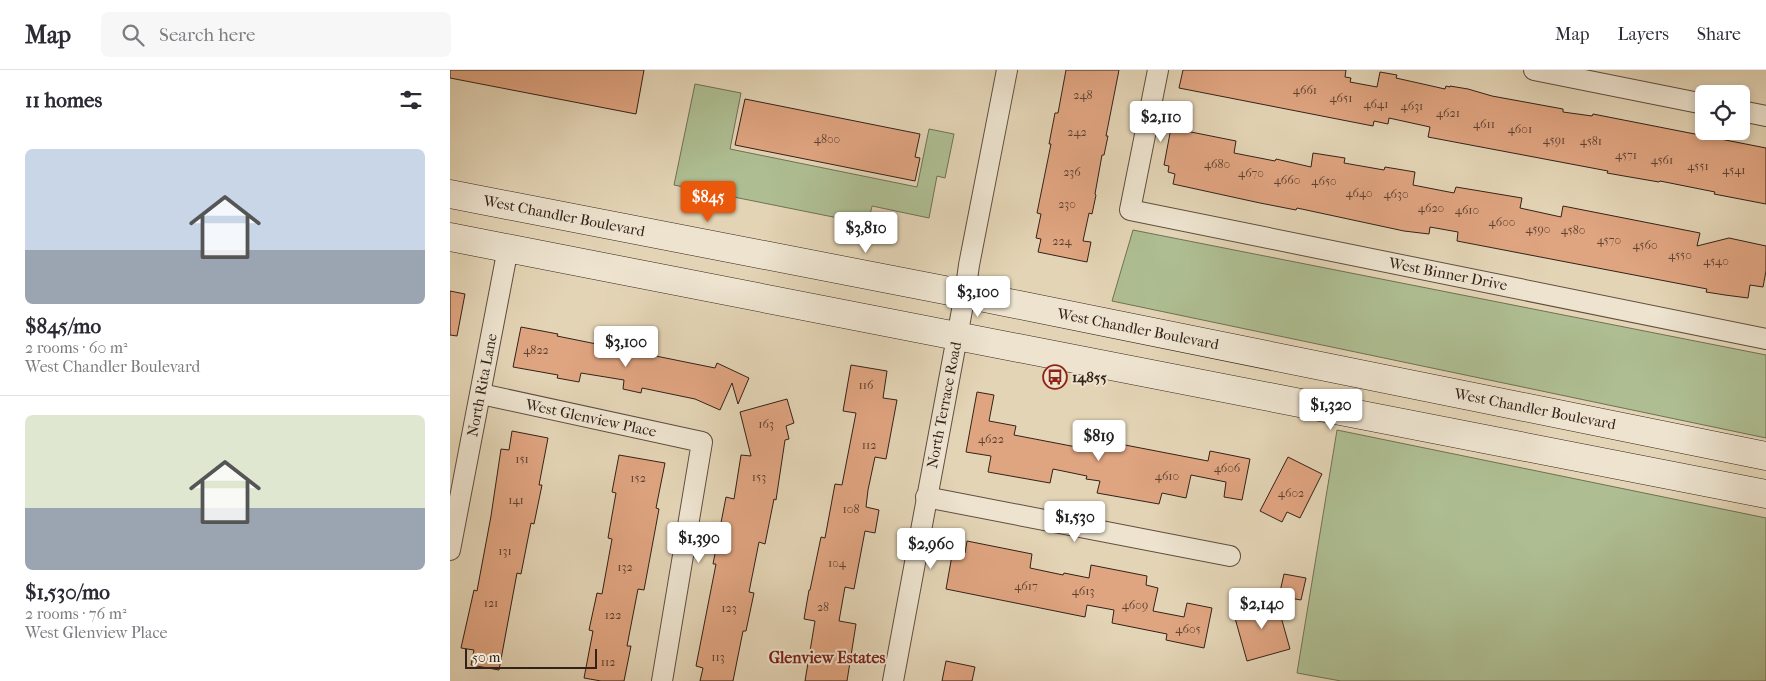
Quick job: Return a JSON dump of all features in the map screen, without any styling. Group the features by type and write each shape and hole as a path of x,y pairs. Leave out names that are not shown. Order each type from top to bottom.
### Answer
{"main road":[{"name":"West Chandler Boulevard","path":"450,194 965,294 1766,456"},
{"path":"450,237 1766,494"}],"street":[{"name":"North Terrace Road","path":"893,681 969,265 1007,70"},
{"name":"West Binner Drive","path":"1158,70 1130,210 1766,338"},
{"path":"1534,70 1695,102"},
{"path":"1750,113 1766,116"},
{"name":"North Rita Lane","path":"450,550 508,248"},
{"name":"West Glenview Place","path":"481,394 702,442 662,681"},
{"path":"926,497 1230,556"}],"green space":[{"path":"695,84 741,93 730,149 917,187 929,129 954,134 945,178 937,176 929,218 872,206 868,224 674,185"},
{"path":"1133,230 1766,355 1766,438 1112,301"},
{"path":"1337,430 1766,518 1766,681 1341,681 1297,673"}],"building":[{"path":"450,70 644,70 636,114 450,78"},
{"path":"1066,70 1119,70 1092,214 1089,213 1083,241 1091,242 1087,262 1038,252 1041,239 1036,238 1041,214 1037,213 1051,144 1049,144 1055,113 1058,113"},
{"path":"1183,70 1346,70 1345,77 1351,78 1350,82 1377,87 1380,72 1397,75 1396,78 1445,89 1446,86 1450,86 1468,89 1492,96 1563,109 1563,112 1592,116 1593,114 1695,134 1695,140 1725,140 1766,148 1766,204 1660,181 1607,173 1608,171 1428,137 1430,127 1389,118 1388,124 1374,121 1373,126 1179,88"},
{"path":"745,99 920,134 915,157 920,158 915,181 735,145"},
{"path":"1171,128 1236,141 1234,153 1275,161 1276,159 1311,167 1313,153 1345,158 1344,163 1384,170 1385,167 1415,172 1413,185 1454,193 1456,187 1522,198 1520,208 1561,217 1563,206 1700,233 1697,246 1729,238 1766,246 1766,271 1763,287 1750,285 1748,298 1706,292 1707,289 1457,241 1458,232 1430,227 1429,234 1404,231 1173,184 1175,174 1168,172 1169,166 1164,165"},
{"path":"450,291 465,294 457,336 450,335"},
{"path":"521,327 715,368 717,363 749,378 738,404 732,383 720,410 695,399 642,388 641,393 623,389 624,380 581,373 579,382 557,378 558,375 513,367"},
{"path":"851,365 887,371 883,398 897,400 886,459 875,457 868,490 866,507 879,510 875,533 865,531 854,589 845,587 839,621 856,624 847,681 805,681 815,621 804,619 809,590 821,537 825,538 835,484 842,485 856,413 843,411"},
{"path":"977,392 994,395 989,421 1016,426 1014,435 1092,450 1094,439 1208,461 1210,451 1250,459 1242,500 1224,497 1226,482 1191,475 1186,498 1162,493 1159,504 1097,493 1100,481 1086,479 1087,476 1053,469 1050,483 988,472 991,456 966,452"},
{"path":"787,399 794,423 786,426 789,439 785,440 776,500 774,499 765,544 759,542 749,592 754,593 746,631 743,631 733,681 700,681 703,668 696,666 716,564 713,564 726,497 734,499 741,455 751,456 740,412"},
{"path":"512,431 548,438 539,485 542,485 534,524 531,523 521,574 517,573 499,670 471,665 474,650 461,648 474,590 477,591 501,449 509,450"},
{"path":"619,455 665,463 656,508 659,509 644,590 638,589 627,646 631,646 624,681 601,681 584,678 593,631 589,630 597,593 602,594 612,539 608,538 616,493 612,492"},
{"path":"1288,457 1322,474 1300,518 1287,512 1282,522 1260,511"},
{"path":"967,541 1032,554 1030,568 1063,575 1064,573 1089,578 1091,565 1147,576 1146,585 1158,588 1153,611 1184,617 1187,603 1212,608 1204,648 1166,640 1167,634 1112,623 1114,610 1087,605 1085,617 946,589 953,550 965,553"},
{"path":"1284,574 1306,578 1301,600 1279,596"},
{"path":"1276,599 1290,649 1247,661 1233,611"},
{"path":"946,661 975,667 972,681 942,681"}],"place":[{"name":"14855","path":"1055,377"}],"district":[{"name":"Glenview Estates","path":"827,657"}]}
